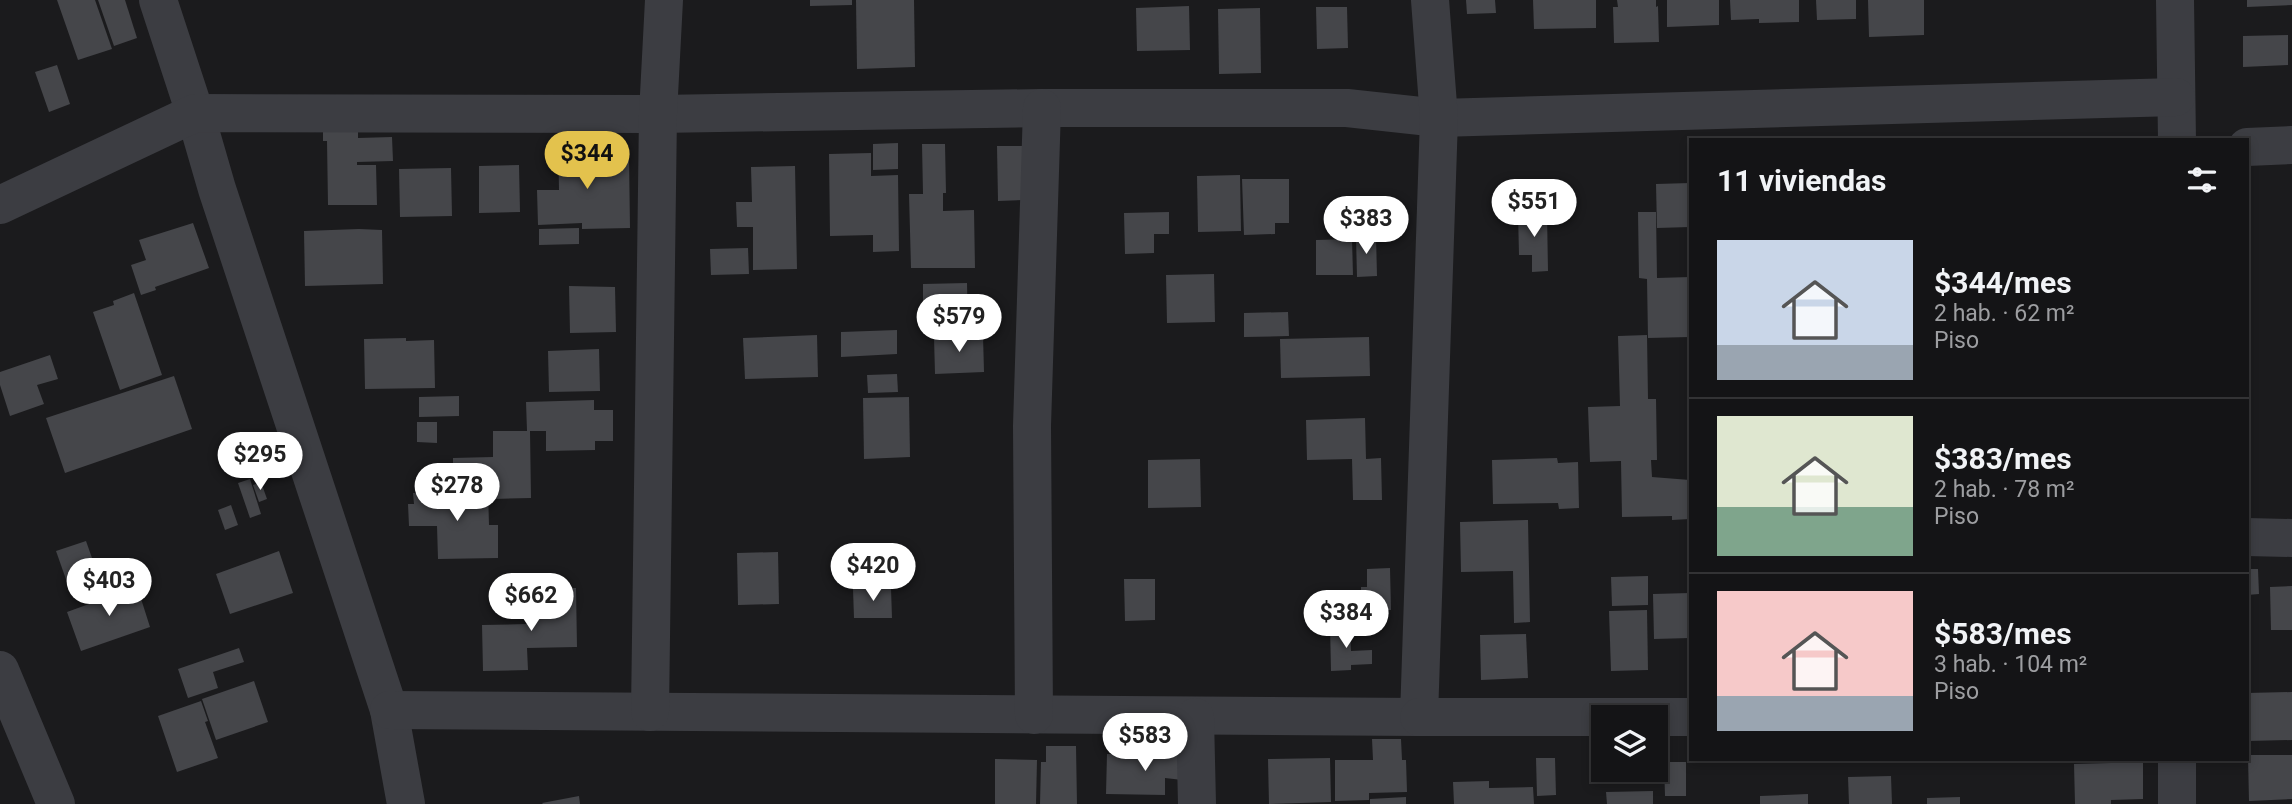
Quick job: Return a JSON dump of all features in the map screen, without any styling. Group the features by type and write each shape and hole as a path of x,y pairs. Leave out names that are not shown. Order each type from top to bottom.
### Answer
{"street":[{"path":"159,0 217,189 389,710 406,804"},
{"path":"650,712 658,114 664,0"},
{"path":"1419,717 1439,118 1430,0"},
{"path":"2175,0 2177,138"},
{"path":"0,205 195,113 658,114 1042,108 1347,108 1439,118 1814,124 2176,97"},
{"path":"1034,715 1032,426 1042,108"},
{"path":"2249,147 2292,145"},
{"path":"2249,537 2292,538"},
{"path":"0,670 56,804"},
{"path":"389,710 1195,717 1689,716"},
{"path":"1195,717 1197,804"},
{"path":"2177,761 2177,804"}],"building":[{"path":"57,0 95,0 112,49 78,60"},
{"path":"98,0 125,0 137,38 114,46"},
{"path":"810,0 852,0 852,5 810,6"},
{"path":"856,0 914,0 915,67 857,69"},
{"path":"1466,0 1495,0 1496,13 1467,14"},
{"path":"1533,0 1596,0 1596,28 1534,29"},
{"path":"1617,0 1656,0 1659,42 1614,43 1613,7 1618,7"},
{"path":"1667,0 1719,0 1719,25 1667,27"},
{"path":"1730,0 1799,0 1799,22 1759,23 1759,19 1731,20"},
{"path":"1816,0 1856,0 1856,19 1817,20"},
{"path":"1868,0 1924,0 1924,35 1869,37"},
{"path":"2247,0 2292,0 2292,5 2247,7"},
{"path":"1189,6 1190,50 1137,51 1136,8"},
{"path":"1316,7 1347,7 1348,48 1317,49"},
{"path":"1260,8 1261,73 1219,74 1218,9"},
{"path":"2288,35 2288,65 2243,67 2243,36"},
{"path":"57,65 70,104 49,112 35,72"},
{"path":"323,125 358,125 358,138 392,137 393,161 357,162 357,165 376,165 377,205 328,205 327,141 323,141"},
{"path":"558,137 580,137 581,158 629,157 630,228 582,229 582,223 538,225 537,190 559,190"},
{"path":"898,143 898,169 873,170 873,144"},
{"path":"922,144 945,144 946,193 943,193 943,211 974,210 975,268 911,268 909,194 923,194"},
{"path":"997,146 1023,146 1024,200 998,201"},
{"path":"871,153 871,176 898,175 899,251 873,252 873,235 830,236 829,154"},
{"path":"519,165 520,212 479,213 479,166"},
{"path":"795,166 797,269 753,270 753,227 737,227 736,202 752,202 751,167"},
{"path":"451,168 452,216 400,217 399,169"},
{"path":"1240,175 1241,231 1198,232 1197,176"},
{"path":"1242,179 1289,179 1289,223 1275,223 1275,234 1244,235"},
{"path":"1689,183 1689,227 1657,228 1656,184"},
{"path":"1169,212 1169,234 1154,234 1154,253 1125,254 1124,213"},
{"path":"1638,212 1656,212 1657,278 1689,277 1689,337 1648,338 1647,279 1639,278"},
{"path":"1518,213 1547,213 1548,271 1532,272 1532,255 1519,255"},
{"path":"193,223 209,268 155,287 156,290 141,295 131,265 146,260 139,240"},
{"path":"579,228 579,244 539,245 539,229"},
{"path":"382,230 383,284 305,286 304,231"},
{"path":"1376,236 1377,276 1357,277 1356,237"},
{"path":"1352,239 1353,275 1316,275 1316,240"},
{"path":"748,248 749,274 711,275 710,249"},
{"path":"1214,274 1215,322 1167,323 1166,275"},
{"path":"967,283 968,330 938,331 938,305 923,306 923,284"},
{"path":"569,286 615,287 616,332 570,333"},
{"path":"134,293 162,375 120,390 93,312 114,305 113,301"},
{"path":"1288,312 1289,336 1244,337 1244,313"},
{"path":"897,330 897,354 841,357 841,332"},
{"path":"817,335 818,377 745,379 743,338"},
{"path":"983,335 984,372 935,374 934,337"},
{"path":"1647,335 1648,399 1656,399 1657,460 1651,460 1652,477 1689,480 1689,519 1672,520 1672,516 1622,517 1621,461 1590,462 1588,407 1620,406 1618,336"},
{"path":"1369,337 1370,376 1281,378 1280,339"},
{"path":"406,338 406,341 434,340 435,388 365,389 364,339"},
{"path":"599,349 600,391 549,392 548,351"},
{"path":"50,355 58,379 37,385 44,404 10,416 0,385 0,372"},
{"path":"897,374 898,392 868,393 867,375"},
{"path":"174,376 192,429 65,473 46,418"},
{"path":"459,396 459,416 419,417 419,397"},
{"path":"909,397 910,457 864,459 863,398"},
{"path":"594,400 594,410 613,410 613,441 595,441 595,450 546,451 546,431 530,431 531,498 494,499 493,479 453,480 453,458 493,457 493,431 527,431 526,402"},
{"path":"1365,418 1366,459 1381,458 1382,500 1353,500 1352,459 1307,460 1306,420"},
{"path":"417,422 437,422 437,443 417,442"},
{"path":"1557,458 1558,463 1578,462 1579,508 1559,509 1558,503 1493,504 1492,460"},
{"path":"1200,459 1201,507 1148,508 1148,460"},
{"path":"250,479 261,514 250,518 238,483"},
{"path":"261,482 267,499 259,502 253,485"},
{"path":"488,491 489,525 498,525 498,558 438,559 437,526 409,526 408,504 414,504 413,493"},
{"path":"231,505 238,525 225,530 218,510"},
{"path":"1528,520 1530,622 1514,623 1513,571 1461,572 1460,522"},
{"path":"86,541 98,575 68,585 56,551"},
{"path":"279,551 293,593 230,614 216,574"},
{"path":"778,552 779,604 738,605 737,553"},
{"path":"1390,568 1391,610 1361,611 1361,587 1367,587 1367,569"},
{"path":"2249,569 2258,569 2259,594 2249,595"},
{"path":"1648,576 1648,605 1612,606 1611,577"},
{"path":"1124,579 1155,579 1155,620 1125,621"},
{"path":"136,583 150,627 81,651 67,612 114,595 113,591"},
{"path":"2292,586 2292,630 2271,630 2270,587"},
{"path":"557,588 576,588 577,647 527,648 528,670 483,671 482,625 527,624 526,602 558,602"},
{"path":"891,588 892,618 854,618 853,589"},
{"path":"1689,593 1689,638 1654,639 1653,594"},
{"path":"1647,610 1648,670 1611,671 1609,611"},
{"path":"1350,624 1351,651 1372,650 1372,664 1351,665 1351,670 1331,671 1330,625"},
{"path":"1526,634 1528,678 1481,680 1480,635"},
{"path":"239,648 244,662 213,672 218,688 188,698 178,669"},
{"path":"254,681 268,722 216,740 202,699"},
{"path":"2292,692 2292,740 2249,741 2249,693"},
{"path":"201,701 208,721 205,722 218,758 177,772 158,716"},
{"path":"1372,739 1401,739 1402,760 1406,760 1407,792 1369,793 1369,800 1335,801 1335,760 1373,760"},
{"path":"1046,746 1076,746 1077,804 1040,804 1041,762 1046,762"},
{"path":"1107,754 1191,755 1191,781 1165,778 1165,795 1106,794"},
{"path":"2249,755 2292,755 2292,799 2249,801"},
{"path":"1330,758 1331,802 1269,804 1268,759"},
{"path":"1536,758 1555,758 1556,795 1537,796"},
{"path":"995,759 1037,760 1036,804 995,804"},
{"path":"1668,762 1686,762 1686,796 1665,796"},
{"path":"2143,763 2143,799 2111,800 2111,804 2075,804 2074,764"},
{"path":"1891,776 1892,804 1849,804 1848,777"},
{"path":"1489,781 1489,788 1533,787 1534,804 1454,804 1453,782"},
{"path":"1653,791 1653,804 1607,804 1606,792"},
{"path":"1808,794 1808,804 1760,804 1760,796"},
{"path":"579,796 580,804 542,803"},
{"path":"1406,797 1406,804 1370,804 1370,799"},
{"path":"1960,797 1960,804 1927,804 1927,798"}]}
